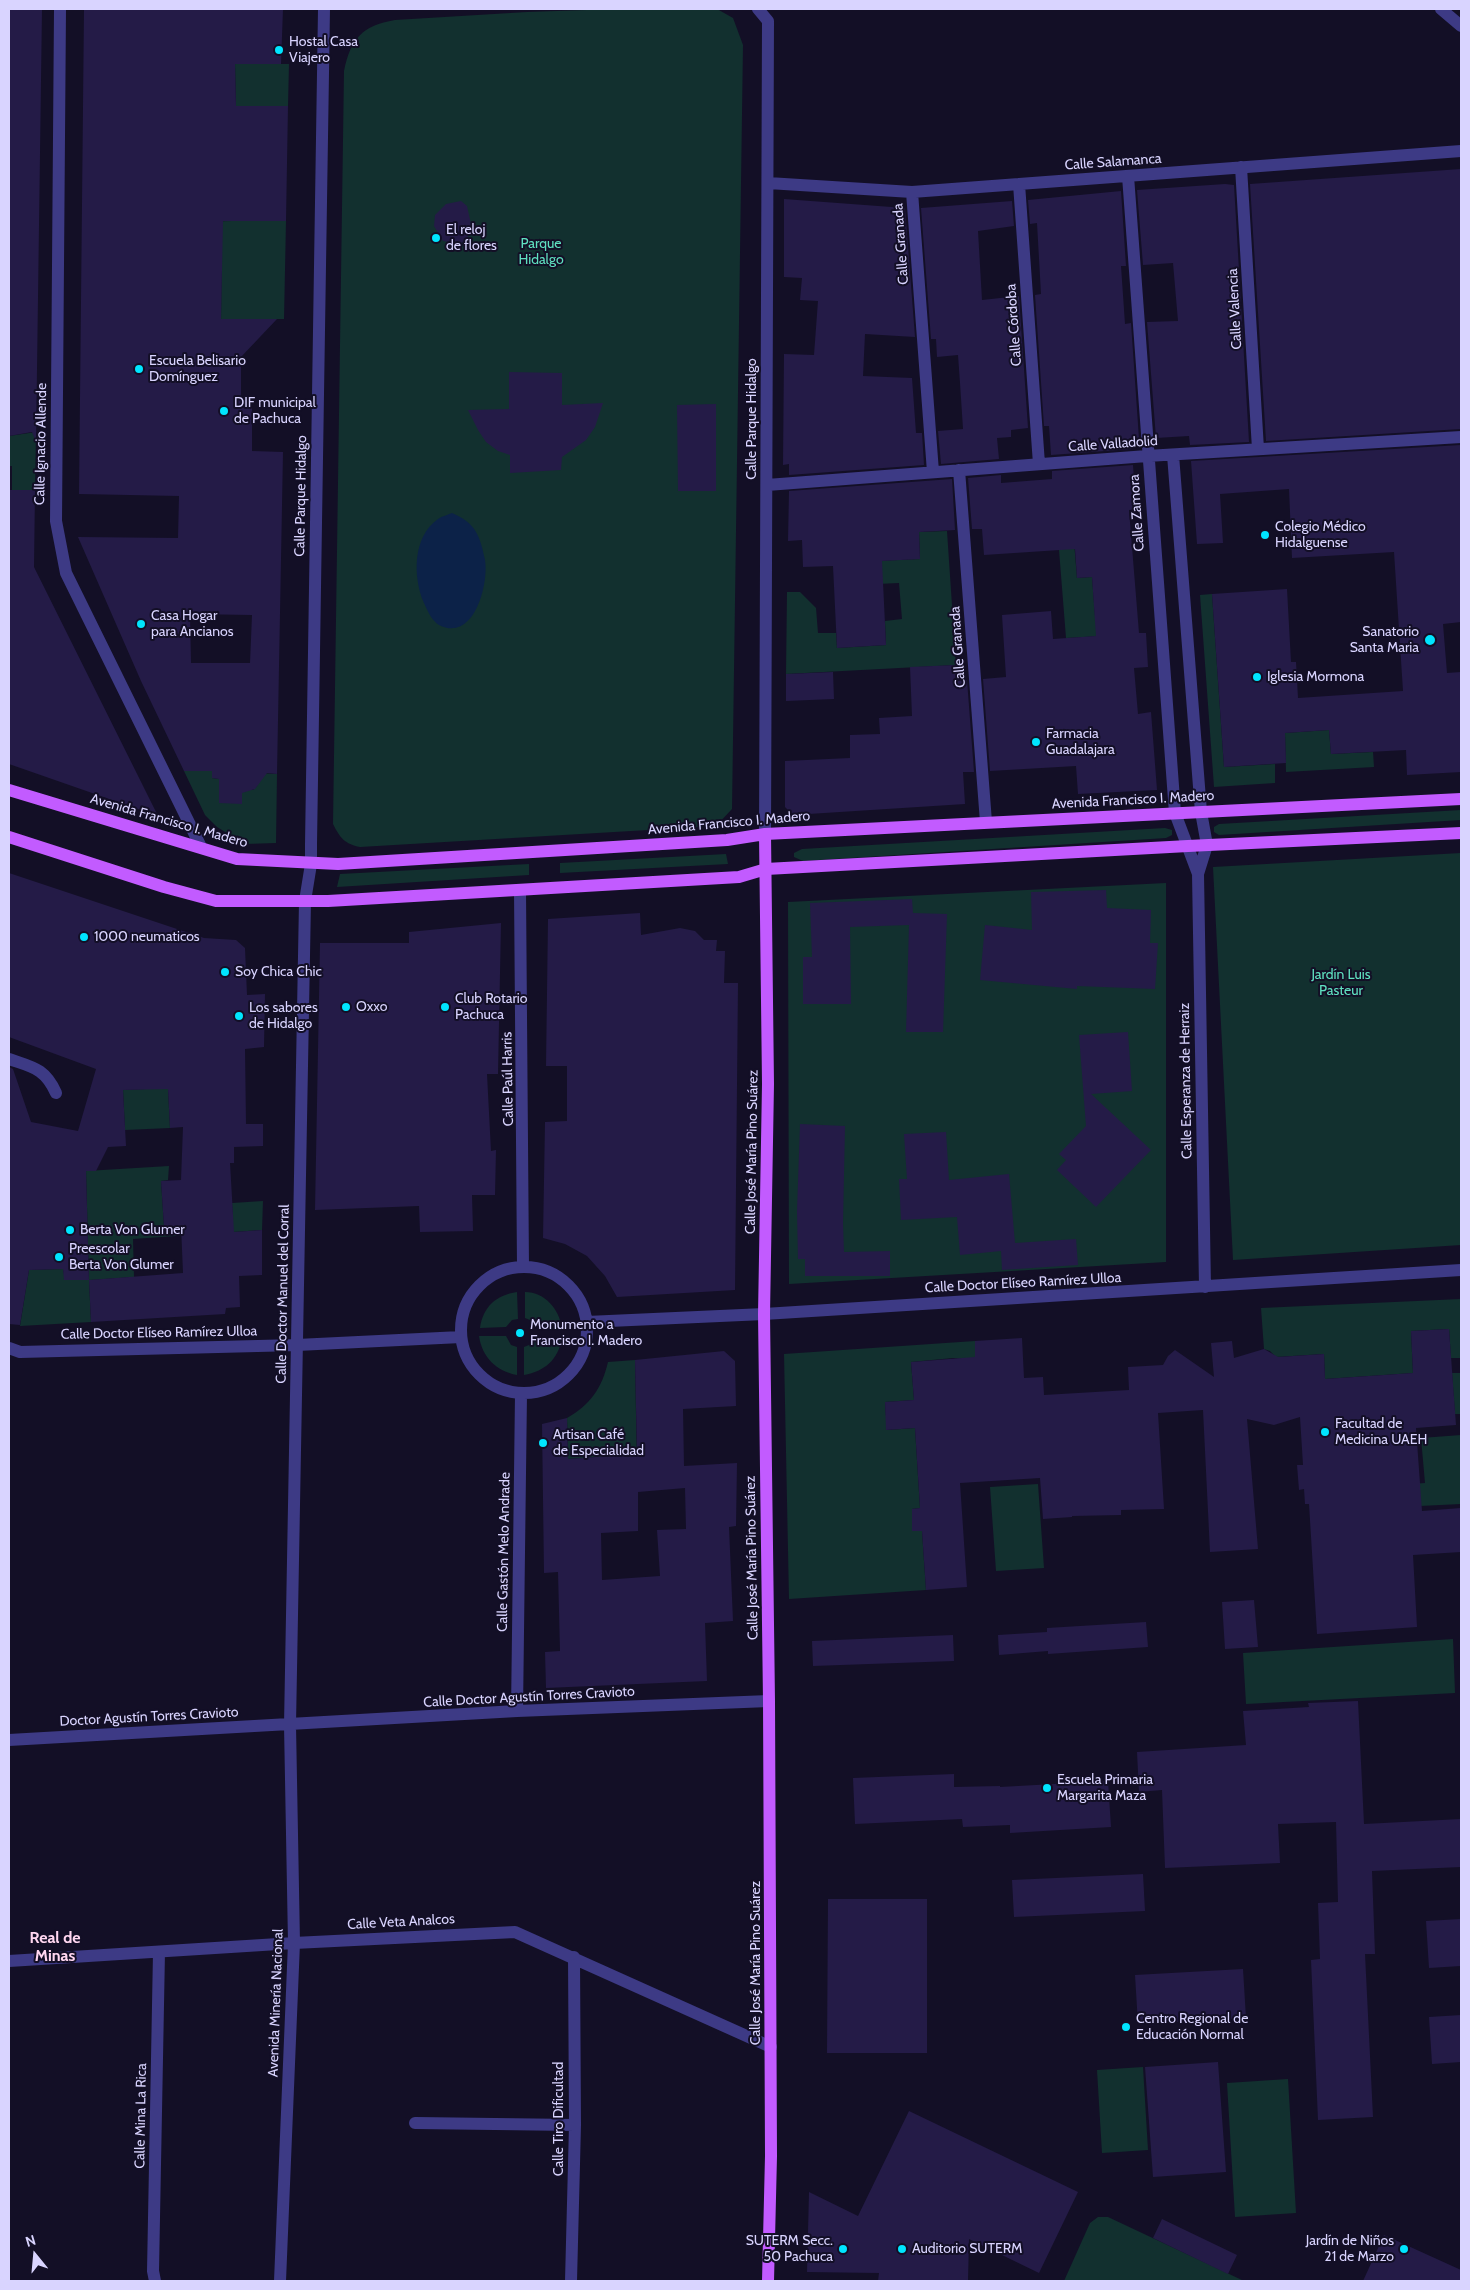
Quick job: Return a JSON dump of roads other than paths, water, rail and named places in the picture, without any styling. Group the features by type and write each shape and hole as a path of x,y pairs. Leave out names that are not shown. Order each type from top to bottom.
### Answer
{"main road":[{"name":"Avenida Francisco I. Madero","path":"9,790 236,859 311,864 727,840 765,834 1461,800"},
{"path":"9,837 164,887 216,901 305,902 739,877 766,870 1188,846 1461,833"},
{"name":"Calle José María Pino Suárez","path":"765,834 768,1084 764,1314 771,2046 768,2281"}],"street":[{"name":"Calle Ignacio Allende","path":"60,9 56,521 66,573 201,848"},
{"name":"Calle Parque Hidalgo","path":"311,864 324,9"},
{"name":"Calle Parque Hidalgo","path":"758,9 768,21 765,834"},
{"path":"1441,9 1461,26"},
{"name":"Calle Salamanca","path":"768,183 912,192 1461,151"},
{"name":"Calle Valencia","path":"1241,167 1258,449"},
{"name":"Calle Zamora","path":"1128,176 1147,456 1175,813 1188,846"},
{"name":"Calle Córdoba","path":"1019,184 1040,464"},
{"name":"Calle Granada","path":"912,192 933,472"},
{"name":"Calle Valladolid","path":"767,484 1173,454 1461,437"},
{"path":"1173,454 1201,812 1207,845"},
{"name":"Calle Granada","path":"960,470 986,822"},
{"name":"Calle Esperanza de Herraiz","path":"1204,1287 1198,874 1207,845"},
{"name":"Calle Esperanza de Herraiz","path":"1188,846 1198,874"},
{"name":"Calle Doctor Manuel del Corral","path":"290,1725 305,902 311,864"},
{"name":"Calle Paúl Harris","path":"520,890 524,1267"},
{"path":"9,1058 41,1070 51,1082 56,1093"},
{"path":"524,1267 542,1270 558,1277 572,1289 582,1304 587,1322 586,1340 581,1358 570,1373 556,1385 540,1392 521,1394 495,1386 474,1370 465,1354 461,1336 462,1319 467,1302 477,1288 490,1277 506,1270 524,1267"},
{"name":"Calle Doctor Elíseo Ramírez Ulloa","path":"587,1322 764,1314 1461,1270"},
{"name":"Calle Doctor Elíseo Ramírez Ulloa","path":"9,1348 20,1352 296,1345 461,1336"},
{"name":"Calle Gastón Melo Andrade","path":"517,1711 521,1394"},
{"name":"Calle Doctor Agustín Torres Cravioto","path":"290,1725 517,1711 769,1701"},
{"name":"Doctor Agustín Torres Cravioto","path":"9,1740 290,1725"},
{"name":"Avenida Minería Nacional","path":"280,2281 294,1943 290,1725"},
{"name":"Calle Veta Analcos","path":"9,1961 294,1943 515,1932 771,2046"},
{"name":"Calle Mina La Rica","path":"155,2281 153,2271 159,1952"},
{"name":"Calle Tiro Dificultad","path":"571,2281 575,2125 574,1957"},
{"path":"415,2123 575,2125"}],"water":[{"path":"452,513 467,521 476,531 483,552 486,570 477,608 470,619 462,626 451,628 439,625 434,621 424,603 418,582 417,558 423,536 429,527 441,517"}],"place":[{"name":"Hostal Casa Viajero","path":"279,50"},
{"name":"El reloj de flores","path":"436,238"},
{"name":"Escuela Belisario Domínguez","path":"139,369"},
{"name":"DIF municipal de Pachuca","path":"224,411"},
{"name":"Colegio Médico Hidalguense","path":"1265,535"},
{"name":"Casa Hogar para Ancianos","path":"141,624"},
{"name":"Sanatorio Santa Maria","path":"1430,640"},
{"name":"Iglesia Mormona","path":"1257,677"},
{"name":"Farmacia Guadalajara","path":"1036,742"},
{"name":"1000 neumaticos","path":"84,937"},
{"name":"Soy Chica Chic","path":"225,972"},
{"name":"Oxxo","path":"346,1007"},
{"name":"Club Rotario Pachuca","path":"445,1007"},
{"name":"Los sabores de Hidalgo","path":"239,1016"},
{"name":"Berta Von Glumer","path":"70,1230"},
{"name":"Preescolar Berta Von Glumer","path":"59,1257"},
{"name":"Monumento a Francisco I. Madero","path":"520,1333"},
{"name":"Facultad de Medicina UAEH","path":"1325,1432"},
{"name":"Artisan Café de Especialidad","path":"543,1443"},
{"name":"Escuela Primaria Margarita Maza","path":"1047,1788"},
{"name":"Centro Regional de Educación Normal","path":"1126,2027"},
{"name":"SUTERM Secc. 50 Pachuca","path":"843,2249"},
{"name":"Auditorio SUTERM","path":"902,2249"},
{"name":"Jardín de Niños 21 de Marzo","path":"1404,2249"}],"district":[{"name":"Real de Minas","path":"55,1947"}],"park label":[{"name":"Parque Hidalgo","path":"541,252"},
{"name":"Jardín Luis Pasteur","path":"1341,984"}]}
